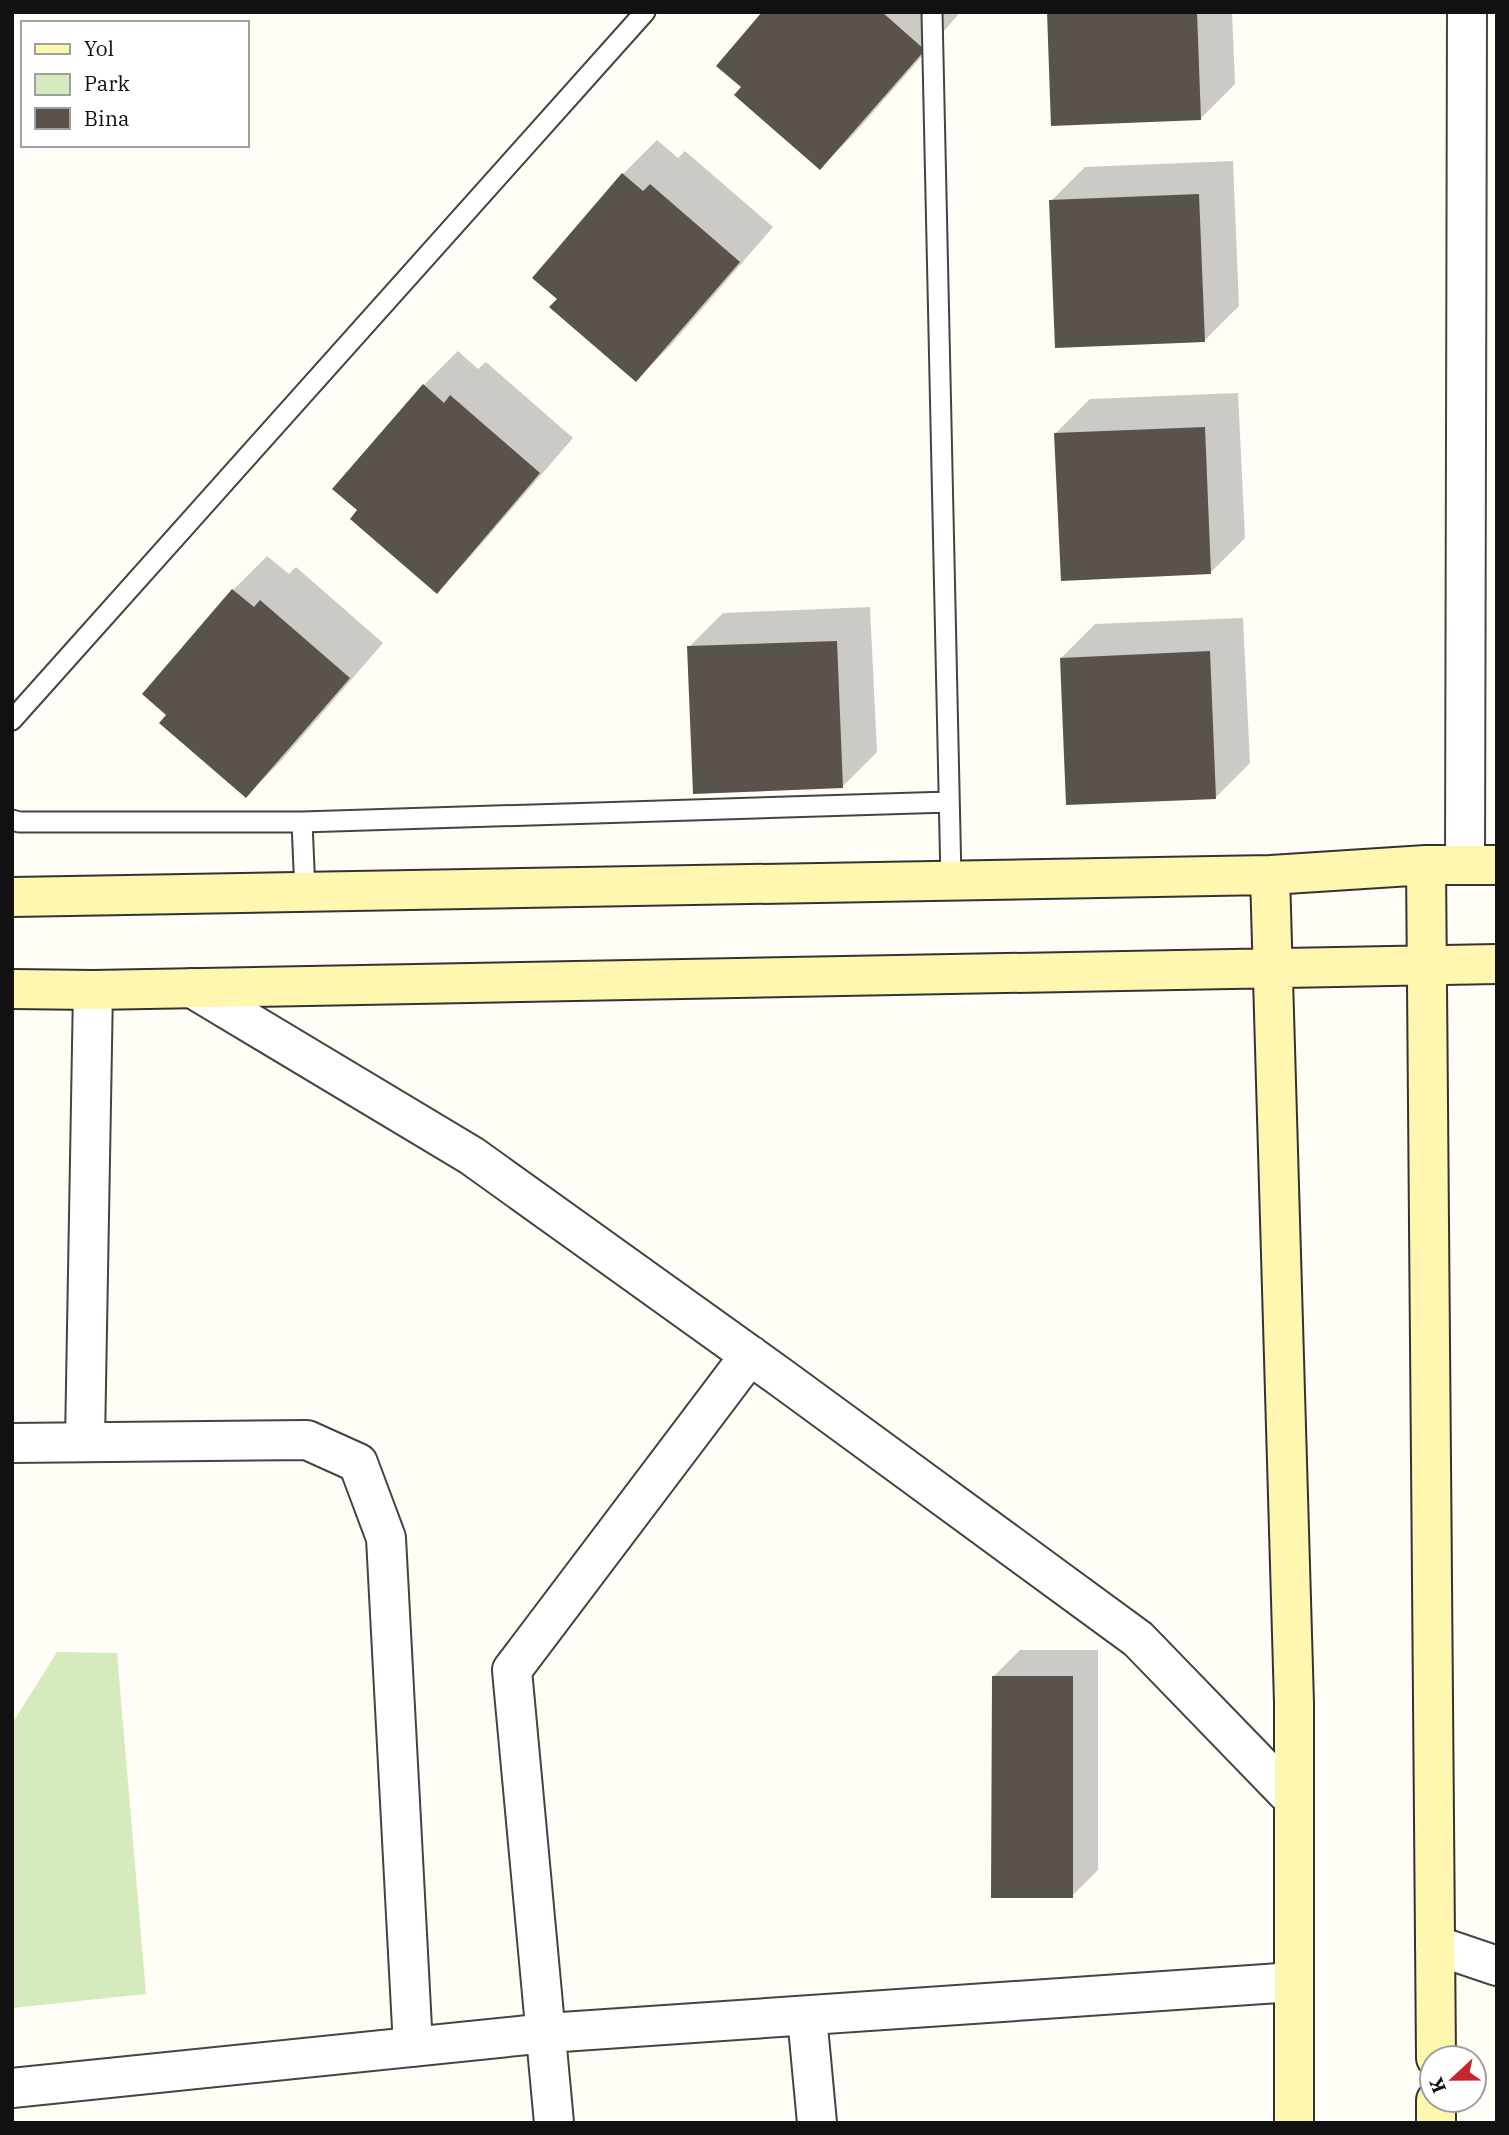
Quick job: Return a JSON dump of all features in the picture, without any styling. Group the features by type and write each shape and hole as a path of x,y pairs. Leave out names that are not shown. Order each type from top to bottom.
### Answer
{"street":[{"path":"12,897 1270,875 1426,865 1481,865 1466,12"},
{"path":"1426,865 1436,2044"},
{"path":"1270,875 1294,1703 1294,2123"},
{"path":"12,989 93,990 1497,964"},
{"path":"192,988 472,1156 750,1355 1138,1639 1294,1801"},
{"path":"85,1442 93,990"},
{"path":"554,2123 512,1670 750,1355"},
{"path":"12,1443 307,1440 358,1463 386,1538 413,2047"},
{"path":"1435,1945 1497,1966"},
{"path":"12,2088 547,2034 1294,1982"},
{"path":"807,2016 817,2123"}],"lane":[{"path":"12,720 645,12"},
{"path":"932,12 951,880"},
{"path":"12,820 302,822 949,802"},
{"path":"302,822 305,893"}],"green space":[{"path":"57,1652 117,1653 146,1994 12,2008 12,1724"}],"building":[{"path":"762,12 882,12 925,50 820,170 734,95 741,87 716,66"},
{"path":"1047,12 1197,12 1201,120 1051,126"},
{"path":"622,173 643,191 650,184 740,262 636,382 549,307 557,299 532,278"},
{"path":"1199,194 1205,342 1055,348 1049,200"},
{"path":"423,384 444,403 450,395 540,473 437,594 350,519 357,510 332,489"},
{"path":"1205,427 1211,574 1061,581 1054,433"},
{"path":"232,589 254,607 260,600 350,678 246,798 159,723 166,715 142,694"},
{"path":"837,641 843,788 693,794 687,646"},
{"path":"1210,651 1216,799 1066,805 1060,658"},
{"path":"992,1676 1073,1676 1073,1898 991,1898"}]}
